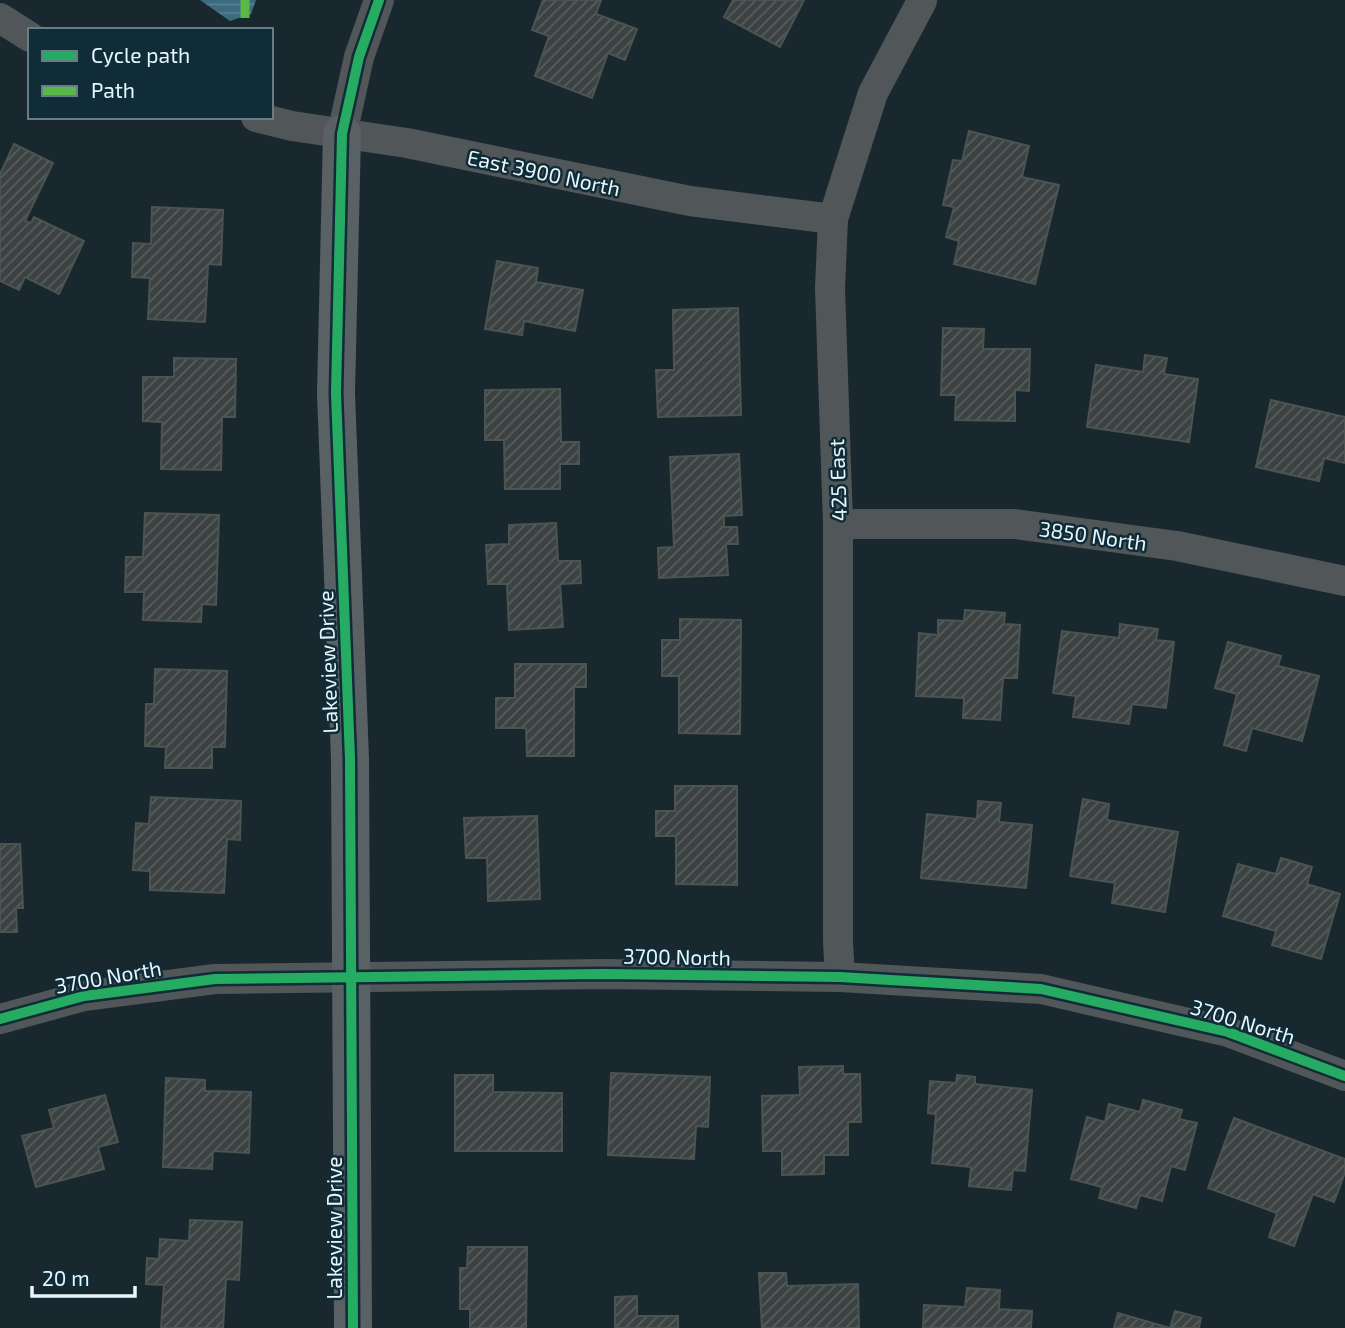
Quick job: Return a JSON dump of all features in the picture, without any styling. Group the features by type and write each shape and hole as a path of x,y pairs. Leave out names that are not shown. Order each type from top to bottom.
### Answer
{"street":[{"name":"Lakeview Drive","path":"353,1328 350,759 336,393 342,134 359,57 379,0"},
{"name":"425 East","path":"840,978 838,524 830,288 833,219 873,93 922,2"},
{"path":"0,18 28,36"},
{"name":"East 3900 North","path":"266,119 407,143 690,201 833,219"},
{"name":"3850 North","path":"838,524 1015,524 1177,546 1345,581"},
{"name":"3700 North","path":"0,1019 84,996 215,979 602,974 840,978 1041,989 1228,1032 1345,1076"}],"water":[{"path":"200,0 256,0 251,14 230,21"}],"building":[{"path":"543,0 601,0 596,14 637,29 625,60 608,53 592,98 535,76 549,36 532,30"},
{"path":"733,0 804,0 780,47 724,17"},
{"path":"969,131 1029,146 1022,177 1059,185 1035,284 954,264 959,241 946,237 954,207 943,205 953,160 962,161"},
{"path":"14,144 53,163 25,221 31,223 34,217 84,241 59,294 25,277 19,290 0,281 0,174"},
{"path":"152,207 223,210 221,265 208,264 205,322 148,319 150,278 132,277 133,243 151,244"},
{"path":"497,261 538,268 536,282 583,290 575,331 524,321 522,335 485,329"},
{"path":"738,308 741,415 658,417 656,370 674,370 673,310"},
{"path":"943,328 984,329 983,349 1030,349 1029,391 1015,390 1015,421 955,420 956,395 941,395"},
{"path":"1145,355 1167,358 1164,374 1198,379 1189,442 1087,427 1096,365 1143,372"},
{"path":"174,358 236,359 235,417 222,417 221,470 161,469 162,422 143,421 143,377 174,377"},
{"path":"560,389 561,442 579,442 579,464 560,464 560,489 505,489 504,440 485,440 485,390"},
{"path":"1271,400 1345,417 1345,463 1324,458 1319,481 1256,467"},
{"path":"739,454 742,515 724,516 724,527 737,527 738,544 726,544 728,575 659,578 658,548 674,547 670,457"},
{"path":"145,513 219,515 216,605 202,604 201,622 143,620 144,592 125,592 126,557 143,557"},
{"path":"556,523 558,561 580,561 581,583 560,584 563,627 509,630 507,584 488,584 486,545 509,544 509,525"},
{"path":"965,610 1005,613 1004,624 1020,625 1017,678 1003,678 1000,720 963,718 964,698 916,696 919,633 938,635 938,620 964,621"},
{"path":"680,619 741,620 740,734 679,733 679,676 662,676 662,640 680,640"},
{"path":"1120,624 1158,629 1156,640 1174,642 1166,708 1132,704 1129,724 1073,717 1076,696 1053,693 1062,631 1119,638"},
{"path":"1228,642 1281,656 1278,666 1319,676 1302,741 1252,728 1246,751 1224,745 1237,694 1215,688"},
{"path":"515,664 586,664 586,687 574,687 574,756 527,756 526,728 496,728 496,698 515,698"},
{"path":"155,669 227,671 225,747 212,747 212,768 165,768 166,747 145,746 146,704 154,704"},
{"path":"675,786 737,786 737,885 676,884 676,836 656,836 656,811 675,811"},
{"path":"151,797 241,801 240,840 227,839 224,893 150,890 150,871 133,870 136,823 149,824"},
{"path":"1083,799 1109,804 1107,820 1178,832 1165,912 1112,903 1115,883 1070,876"},
{"path":"978,801 1001,803 999,822 1032,825 1026,888 921,878 927,814 977,819"},
{"path":"537,816 540,899 488,901 487,858 466,858 464,818"},
{"path":"0,844 20,844 23,908 16,908 17,932 0,932"},
{"path":"1281,858 1312,867 1307,884 1340,894 1321,959 1272,945 1276,931 1223,916 1238,864 1276,874"},
{"path":"843,1066 843,1074 860,1074 861,1122 848,1122 848,1155 824,1155 824,1174 782,1175 782,1151 763,1151 762,1096 800,1095 799,1067"},
{"path":"611,1073 710,1077 708,1127 696,1126 694,1159 608,1155"},
{"path":"455,1075 493,1075 493,1092 562,1093 562,1151 455,1151"},
{"path":"957,1075 975,1077 975,1084 1032,1090 1025,1171 1013,1170 1011,1190 969,1186 971,1167 932,1163 936,1114 928,1113 930,1081 956,1083"},
{"path":"166,1078 205,1080 205,1091 251,1092 249,1153 213,1151 212,1169 163,1167"},
{"path":"105,1095 118,1142 98,1147 104,1169 36,1187 22,1136 54,1128 49,1110"},
{"path":"1143,1100 1182,1110 1179,1119 1197,1123 1185,1170 1171,1166 1162,1201 1140,1195 1136,1208 1099,1198 1102,1187 1071,1179 1087,1117 1105,1122 1109,1104 1140,1112"},
{"path":"1234,1118 1345,1159 1345,1172 1334,1202 1313,1194 1294,1246 1269,1237 1277,1213 1208,1188"},
{"path":"190,1220 242,1222 239,1280 226,1279 223,1328 161,1328 164,1285 146,1284 147,1258 159,1259 160,1239 189,1241"},
{"path":"468,1247 527,1247 526,1328 470,1328 470,1309 460,1309 460,1268 467,1268"},
{"path":"759,1273 786,1273 787,1286 858,1284 859,1328 762,1328"},
{"path":"967,1288 1000,1290 999,1309 1032,1311 1031,1328 923,1328 924,1305 965,1307"},
{"path":"637,1296 637,1316 678,1316 678,1328 615,1328 615,1297"},
{"path":"1175,1311 1201,1318 1199,1328 1170,1328"},
{"path":"1118,1313 1170,1328 1114,1328"}],"marked path":[{"path":"245,0 245,28"}],"cycle path":[{"path":"353,1328 350,759 336,393 342,134 359,57 379,0"},
{"path":"0,1019 84,996 215,979 602,974 840,977 1041,989 1228,1032 1345,1076"}]}
